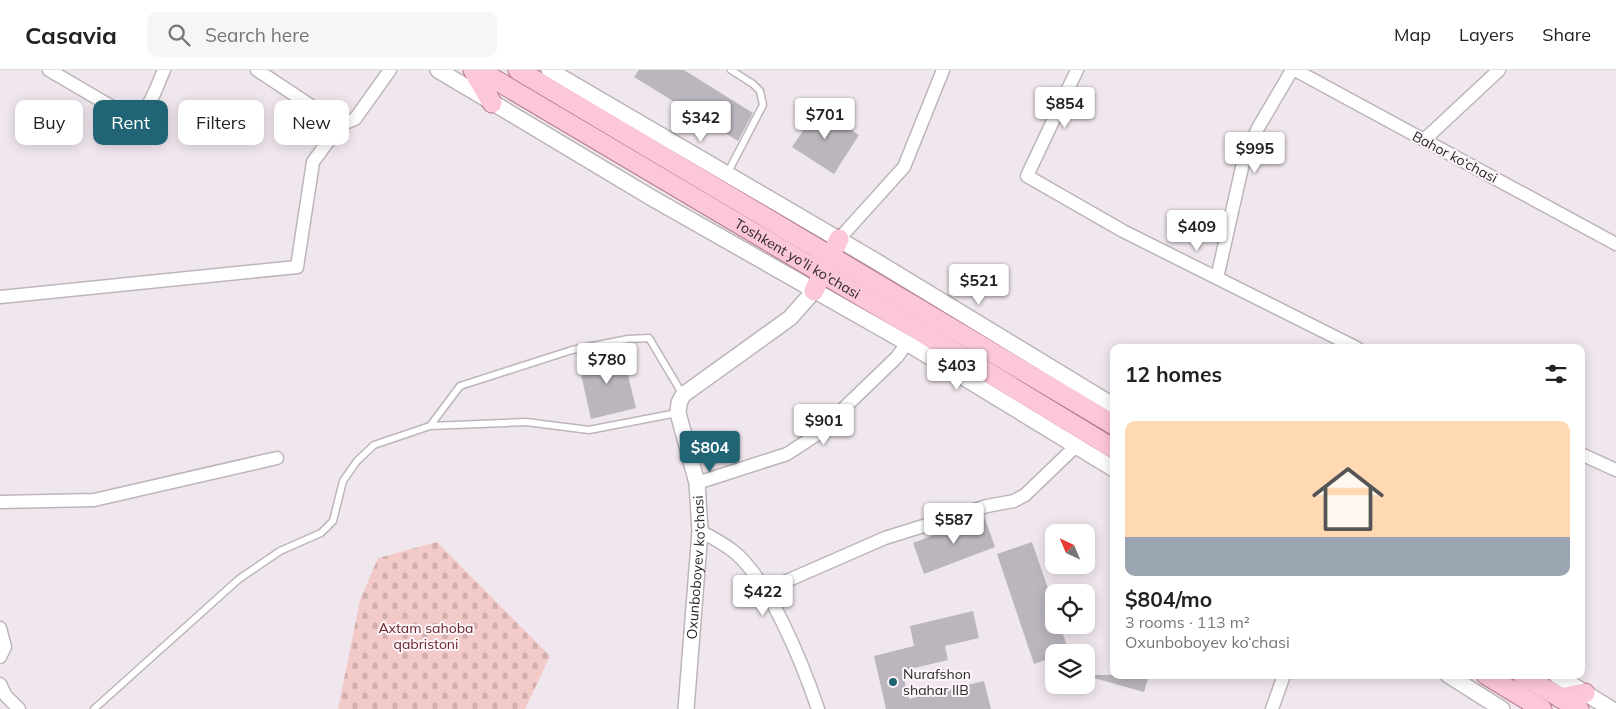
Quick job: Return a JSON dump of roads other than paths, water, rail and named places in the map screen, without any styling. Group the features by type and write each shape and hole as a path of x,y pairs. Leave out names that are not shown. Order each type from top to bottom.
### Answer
{"main road":[{"path":"473,70 492,102"},
{"name":"Toshkent yo'li ko'chasi","path":"479,70 818,283 918,330 1110,447"},
{"name":"Toshkent yo'li ko'chasi","path":"518,70 654,153 835,248 1104,407"},
{"path":"818,283 835,248"},
{"path":"1493,679 1542,709"},
{"path":"1529,679 1560,698 1582,701"}],"street":[{"path":"49,70 131,118 136,119 146,110 164,70"},
{"path":"257,70 303,100"},
{"path":"349,120 355,118 390,70"},
{"path":"438,70 492,102 818,283 907,344 1110,467"},
{"path":"549,70 726,175 835,248 904,167 943,70"},
{"path":"1077,70 1028,176 1123,231 1349,344"},
{"path":"1217,278 1243,163 1258,128 1294,70"},
{"name":"Bahor ko‘chasi","path":"1294,70 1311,74 1424,140 1616,244"},
{"path":"1424,140 1499,70"},
{"path":"0,297 297,267 313,162 325,145"},
{"path":"678,413 679,403 683,395 790,318 818,283"},
{"path":"697,483 787,454 816,435 907,344"},
{"name":"Oxunboboyev ko‘chasi","path":"678,413 697,483 700,531 686,709"},
{"path":"766,590 886,538 987,506 1014,501 1025,495 1076,446"},
{"path":"1585,456 1616,470"},
{"path":"0,502 94,500 277,458"},
{"path":"700,531 734,551 766,590 806,675 818,709"},
{"path":"0,628 4,647 0,657"},
{"path":"1272,709 1283,679"},
{"path":"1454,679 1502,709"},
{"path":"1560,679 1582,701 1611,709"},
{"path":"0,684 6,696 19,709"}],"lane":[{"path":"726,175 763,105 760,91 753,84 731,70"},
{"path":"430,426 460,386 572,350 628,339 649,338 683,395"},
{"path":"94,709 239,579 280,552 321,533 333,521 343,481 358,461 374,445 430,426 526,422 589,430 678,413"}],"place":[{"name":"Nurafshon shahar IIB","path":"893,682"}],"park label":[{"name":"Axtam sahoba qabristoni","path":"426,636"}]}
